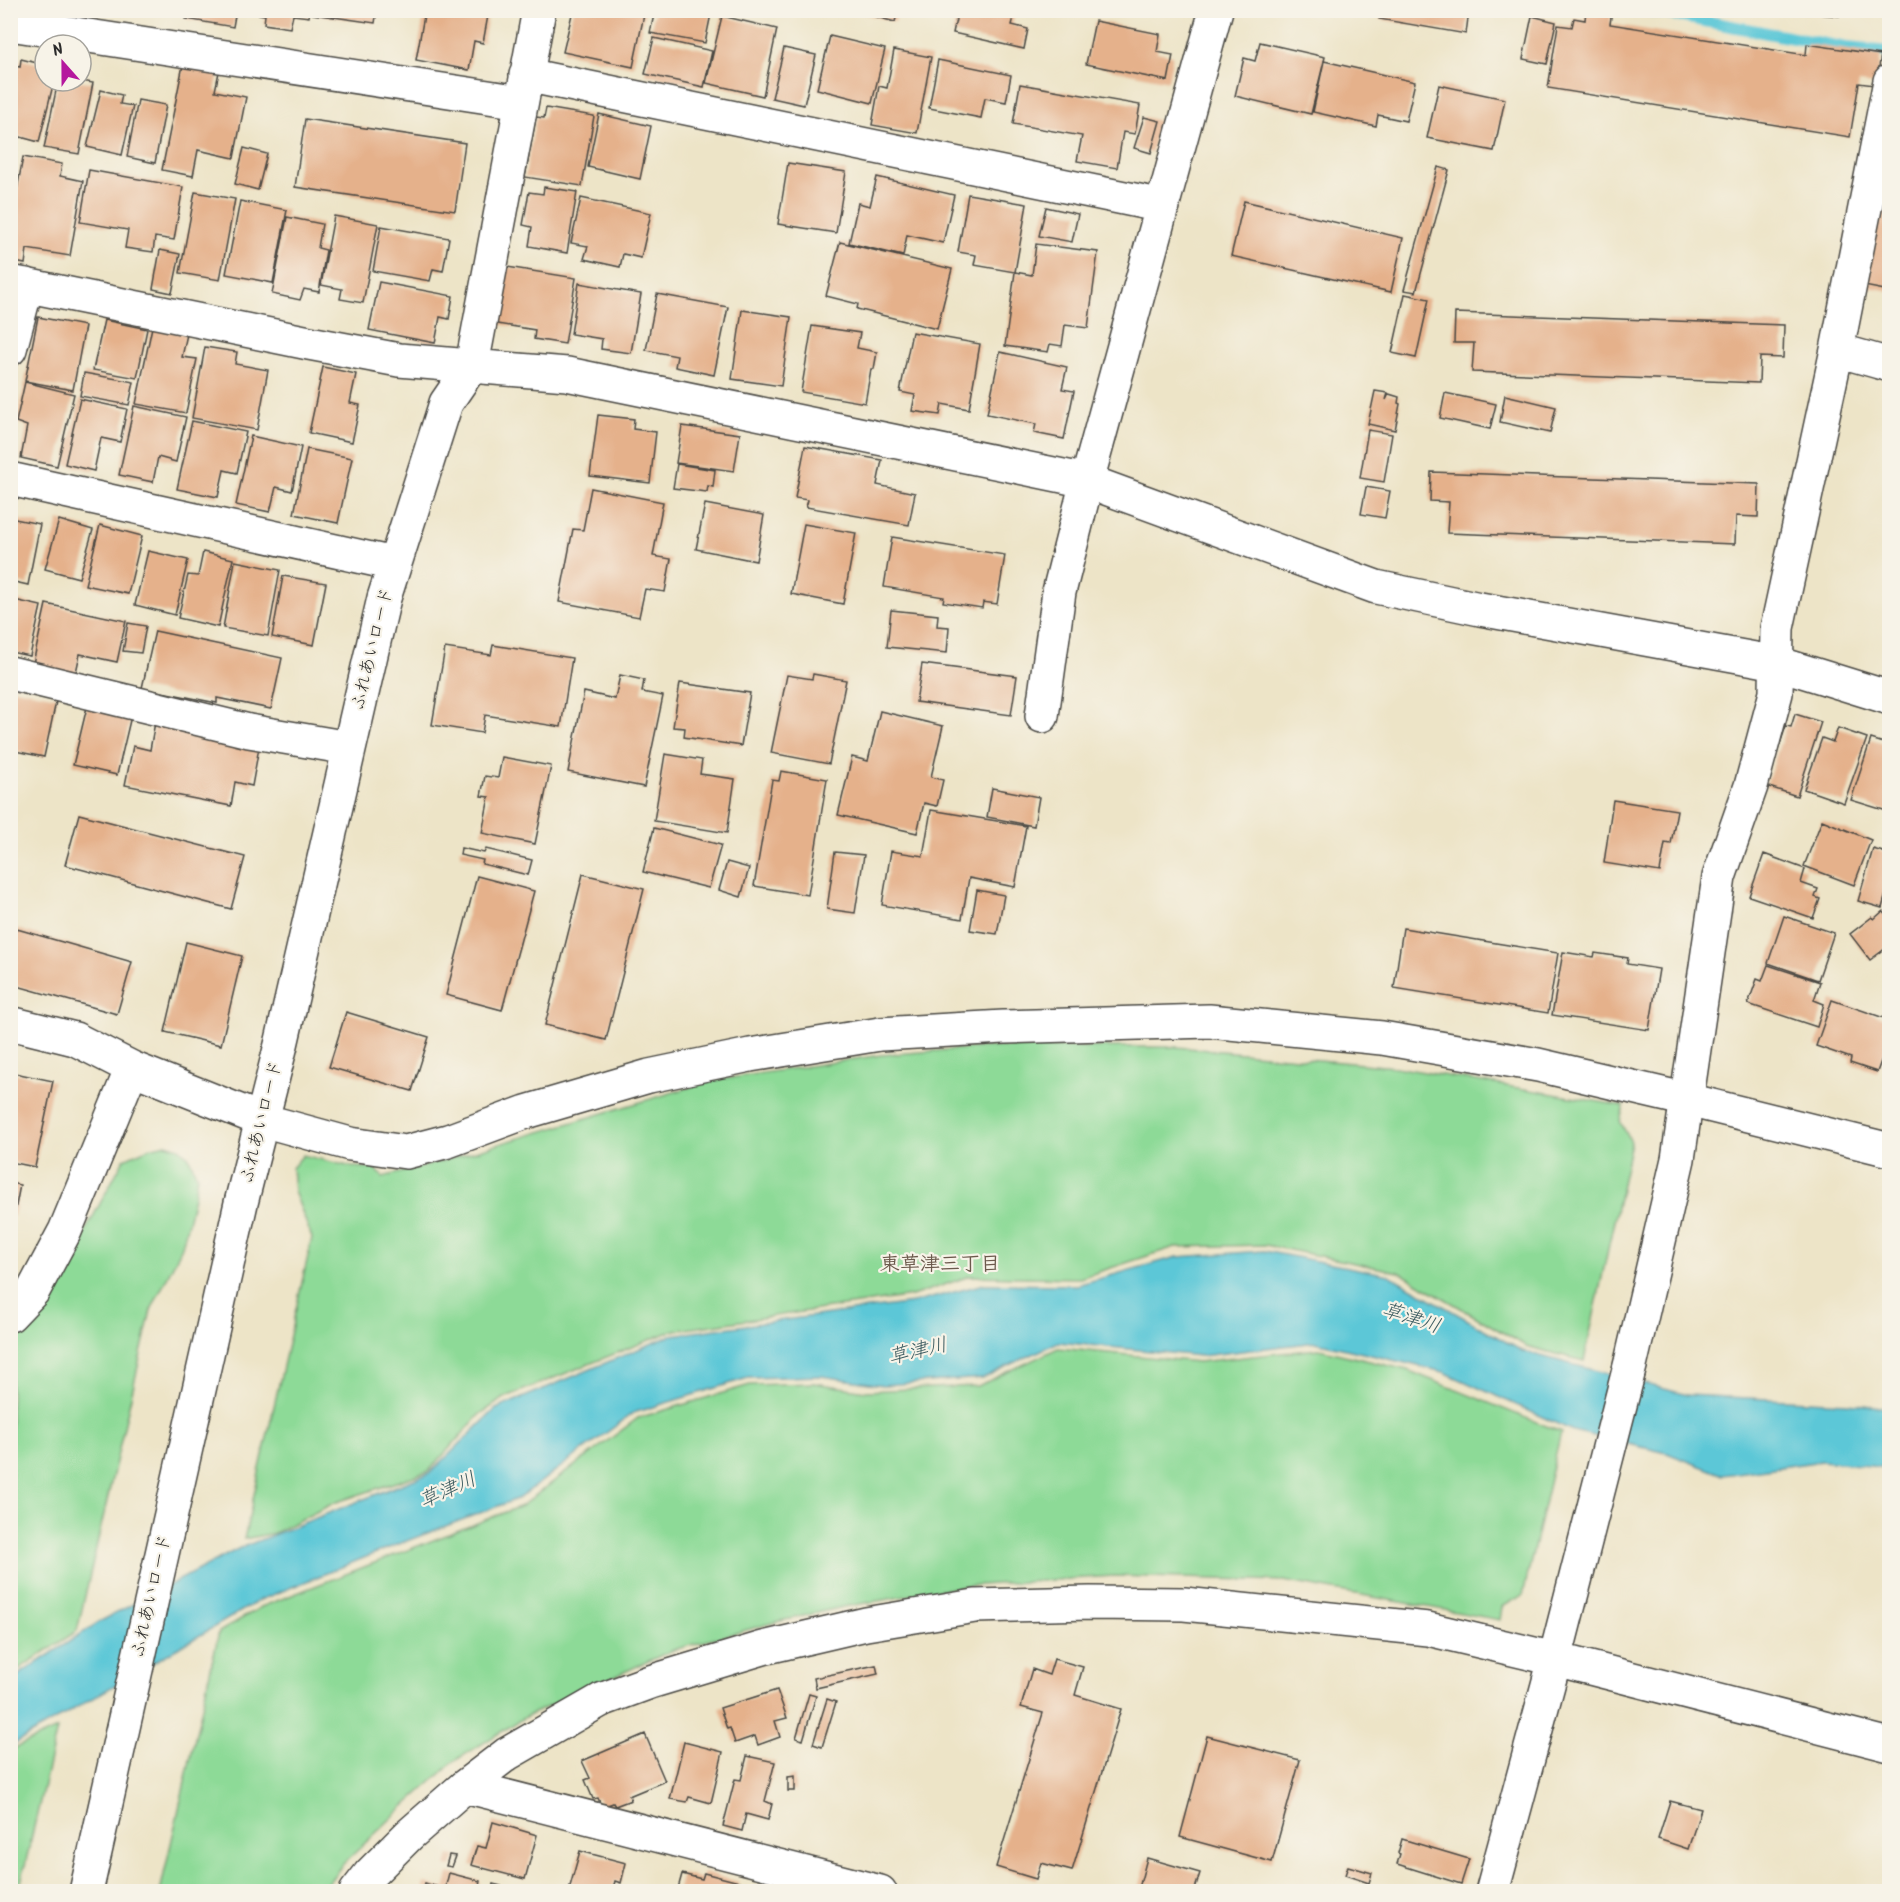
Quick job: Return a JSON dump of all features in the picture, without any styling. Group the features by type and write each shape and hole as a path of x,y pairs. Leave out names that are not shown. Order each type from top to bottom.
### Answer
{"street":[{"path":"472,365 539,10"},
{"path":"1042,716 1059,592 1087,481 1216,11"},
{"path":"10,24 524,89 1163,206"},
{"path":"1492,1892 1555,1659 1631,1362 1678,1160 1719,877 1751,786 1776,693 1777,628 1837,350 1890,81"},
{"path":"10,349 19,283 399,360 567,374 1087,481 1376,587 1480,609 1777,663 1890,698"},
{"path":"1837,350 1890,365"},
{"name":"ふれあいロード","path":"86,1892 241,1203 282,1045 349,748 394,564 446,403 472,365"},
{"path":"10,479 394,564"},
{"path":"10,673 249,731 349,748"},
{"path":"10,1023 75,1039 132,1068 262,1120 350,1144 406,1152 448,1141 526,1112 649,1076 750,1055 880,1034 1004,1027 1209,1021 1382,1038 1539,1065 1890,1150"},
{"path":"10,1315 33,1291 65,1231 132,1068"},
{"path":"356,1892 370,1874 409,1834 465,1786 507,1754 601,1700 651,1682 763,1648 866,1624 975,1606 1090,1603 1172,1604 1428,1629 1555,1659 1890,1745"},
{"path":"465,1786 880,1892"}],"green space":[{"path":"987,1047 1177,1047 1395,1067 1624,1106 1620,1121 1631,1142 1584,1361 1526,1346 1399,1272 1265,1245 1175,1247 1080,1278 970,1276 912,1296 672,1331 506,1397 480,1414 429,1471 334,1503 274,1533 244,1539 312,1238 294,1191 292,1168 303,1155 352,1167 375,1168 383,1177 711,1081 881,1055"},
{"path":"166,1144 179,1148 188,1156 197,1175 194,1197 182,1247 151,1310 77,1631 11,1674 11,1345 54,1289 124,1159 149,1148"},
{"path":"1058,1348 1198,1362 1319,1349 1407,1370 1561,1432 1523,1595 1502,1607 1500,1620 1284,1581 1114,1576 965,1586 843,1607 776,1622 673,1650 525,1717 456,1760 342,1865 322,1891 160,1892 219,1632 261,1607 521,1506 638,1418 750,1385 814,1383 866,1391 978,1386"},
{"path":"57,1729 19,1891 11,1891 12,1749"}],"water":[{"name":"草津川","path":"1264,1251 1389,1275 1522,1351 1687,1395 1847,1403 1889,1408 1889,1468 1822,1461 1723,1475 1667,1453 1573,1431 1444,1372 1316,1342 1201,1356 1058,1342 983,1378 883,1385 821,1376 748,1378 633,1413 519,1498 260,1600 11,1746 11,1680 99,1622 240,1548 430,1473 496,1409 672,1335 913,1303 984,1284 1077,1285 1177,1257"}],"building":[{"path":"35,10 72,10 71,15 57,11 56,16"},
{"path":"187,10 236,10 233,27 186,19"},
{"path":"243,10 310,10 309,17 293,15 290,28 264,24 265,15 243,12"},
{"path":"313,10 377,10 375,23 313,14"},
{"path":"425,10 489,10 483,43 474,41 469,70 416,60"},
{"path":"573,10 645,10 633,67 563,52"},
{"path":"655,10 689,10 711,14 705,43 650,33"},
{"path":"851,10 898,10 895,22"},
{"path":"958,10 1016,10 1012,25 1028,29 1024,49 953,33"},
{"path":"1380,10 1469,10 1466,34 1379,19"},
{"path":"1586,10 1612,11 1610,24 1806,55 1807,44 1881,55 1877,79 1874,85 1859,83 1850,137 1548,88 1558,25 1572,27 1574,18 1585,20"},
{"path":"1796,10 1839,10 1839,16 1796,12"},
{"path":"722,16 777,29 763,96 706,83"},
{"path":"1532,16 1556,22 1547,64 1523,59"},
{"path":"1095,21 1160,34 1157,52 1173,55 1168,81 1086,64"},
{"path":"830,36 885,49 872,103 817,89"},
{"path":"654,38 712,51 704,87 645,74"},
{"path":"1260,42 1325,57 1311,114 1235,96 1244,58 1255,61"},
{"path":"784,48 816,55 804,105 772,98"},
{"path":"894,50 931,57 917,133 872,125 879,86 887,88"},
{"path":"21,59 33,62 33,93 51,93 39,142 13,135 15,129 10,128 10,65 20,67"},
{"path":"938,60 1011,75 1006,102 985,98 981,118 929,108"},
{"path":"1324,61 1415,82 1406,121 1378,115 1376,126 1313,112"},
{"path":"183,65 219,72 215,91 246,97 234,158 198,150 193,176 162,170"},
{"path":"1020,84 1140,105 1135,134 1123,132 1117,168 1077,161 1082,136 1013,124"},
{"path":"1439,85 1505,99 1494,151 1427,138"},
{"path":"101,90 122,95 120,104 133,106 122,155 87,147"},
{"path":"55,93 91,93 79,154 44,148"},
{"path":"138,100 166,105 155,163 127,157"},
{"path":"546,108 594,116 582,186 525,177 536,117 544,118"},
{"path":"599,114 651,126 640,179 588,167"},
{"path":"1144,117 1160,121 1151,153 1134,148"},
{"path":"305,119 465,143 455,211 295,187"},
{"path":"244,148 267,154 258,190 235,184"},
{"path":"23,157 62,164 60,176 83,181 70,256 27,249 25,264 10,261 10,228"},
{"path":"788,163 846,172 836,233 778,224"},
{"path":"1438,167 1449,170 1416,292 1404,290"},
{"path":"89,170 183,187 174,240 155,237 153,252 125,248 128,230 80,222"},
{"path":"877,177 954,195 943,243 907,235 903,256 849,243 858,203 870,206"},
{"path":"544,187 577,192 567,253 529,246 532,227 523,225 529,192 543,194"},
{"path":"1882,187 1890,188 1890,291 1864,286"},
{"path":"195,192 235,199 220,280 180,273"},
{"path":"968,194 1027,204 1015,272 974,265 976,255 958,252"},
{"path":"581,198 651,213 641,258 623,254 620,267 584,259 588,246 571,243"},
{"path":"240,201 287,210 273,283 226,274"},
{"path":"1244,201 1403,238 1391,292 1231,256"},
{"path":"1046,207 1078,214 1072,242 1039,236"},
{"path":"334,216 378,224 363,303 340,299 342,289 321,285"},
{"path":"287,217 322,224 318,248 326,250 319,292 304,289 300,300 272,294"},
{"path":"381,226 449,238 443,271 433,269 430,281 373,271"},
{"path":"840,242 952,269 937,329 857,309 858,304 826,296"},
{"path":"1036,244 1098,252 1088,328 1065,325 1062,346 1050,344 1048,352 1005,346 1015,272 1032,275"},
{"path":"160,250 180,254 172,293 153,289"},
{"path":"501,266 576,278 565,344 534,339 535,330 491,323"},
{"path":"379,282 453,296 449,319 440,317 435,343 369,330"},
{"path":"579,283 641,294 631,353 601,349 602,339 571,334"},
{"path":"657,294 728,307 714,375 675,367 677,356 646,350"},
{"path":"1405,294 1429,299 1416,358 1392,353"},
{"path":"742,310 791,317 781,386 732,379"},
{"path":"1455,313 1784,325 1783,358 1760,357 1759,383 1472,372 1474,343 1454,343"},
{"path":"38,317 85,326 73,390 25,381"},
{"path":"104,320 147,329 137,378 93,370"},
{"path":"812,326 860,333 857,348 877,352 874,369 871,369 865,403 801,392"},
{"path":"152,327 187,334 182,357 197,359 186,413 136,404"},
{"path":"912,332 980,344 969,409 942,404 940,415 912,411 915,395 900,392"},
{"path":"205,347 237,352 235,364 268,370 257,430 192,418"},
{"path":"1000,352 1067,367 1062,389 1074,391 1064,439 1034,433 1036,424 987,414"},
{"path":"323,367 356,374 350,403 360,405 352,442 309,433"},
{"path":"84,373 134,382 129,405 80,396"},
{"path":"25,382 74,394 57,466 21,458 27,426 16,422"},
{"path":"1375,391 1388,393 1386,400 1389,394 1399,397 1398,403 1400,404 1395,430 1368,424"},
{"path":"1445,393 1496,404 1490,429 1440,418"},
{"path":"1505,395 1556,407 1550,433 1500,422"},
{"path":"80,399 127,409 120,442 101,438 94,471 65,464"},
{"path":"134,406 186,417 176,462 158,457 153,482 119,475"},
{"path":"598,415 634,419 633,429 656,432 650,483 590,476"},
{"path":"192,421 246,432 237,473 224,470 218,497 177,489"},
{"path":"682,426 740,434 734,471 676,463"},
{"path":"1368,430 1392,434 1384,482 1360,478"},
{"path":"251,436 301,447 292,491 276,487 270,512 236,505"},
{"path":"805,446 882,460 877,485 915,493 909,525 806,507 808,500 795,498"},
{"path":"307,449 352,458 338,523 294,514"},
{"path":"677,464 715,470 713,487 708,486 707,492 673,488"},
{"path":"1431,472 1759,484 1758,517 1736,516 1735,544 1447,533 1449,502 1430,501"},
{"path":"1366,487 1390,491 1385,518 1361,514"},
{"path":"591,488 663,502 653,556 671,559 665,592 645,589 639,617 559,602 573,529 583,530"},
{"path":"705,504 764,515 756,561 696,549"},
{"path":"10,518 40,524 28,585 10,581"},
{"path":"59,520 93,530 79,578 45,569"},
{"path":"804,524 856,533 843,604 791,594"},
{"path":"100,525 142,536 128,594 85,585"},
{"path":"892,537 1005,555 997,604 983,602 982,608 943,602 944,597 884,587"},
{"path":"148,551 188,560 175,615 135,605"},
{"path":"203,552 233,559 218,627 178,618 188,575 198,576"},
{"path":"235,561 280,570 268,636 223,628"},
{"path":"283,576 326,583 314,645 272,637"},
{"path":"10,599 41,606 30,656 10,652"},
{"path":"46,604 126,621 117,662 80,654 75,677 32,668"},
{"path":"891,610 938,615 937,626 949,627 947,653 887,647"},
{"path":"128,623 146,626 141,653 123,651"},
{"path":"155,631 282,658 271,709 217,698 217,703 142,688"},
{"path":"493,645 572,658 561,727 485,715 482,733 432,725 445,648 491,655"},
{"path":"922,664 1017,676 1011,715 916,702"},
{"path":"813,674 846,680 829,764 771,753 787,675 812,679"},
{"path":"620,675 644,680 642,692 663,696 644,787 568,772 584,692 615,699"},
{"path":"680,683 750,693 741,746 684,737 685,728 673,727"},
{"path":"10,688 57,697 44,757 10,750"},
{"path":"87,707 131,716 117,775 73,765"},
{"path":"880,711 943,726 931,777 943,780 937,806 924,803 917,833 838,815 852,757 868,761"},
{"path":"1795,714 1821,722 1797,796 1766,786 1786,726 1791,727"},
{"path":"155,722 260,742 252,786 235,782 231,806 125,785 133,746 150,750"},
{"path":"1838,728 1867,738 1844,803 1804,789 1822,738 1833,742"},
{"path":"1871,739 1890,745 1890,812 1851,800"},
{"path":"665,754 702,760 700,774 735,779 727,833 654,821"},
{"path":"502,757 551,766 535,844 482,833 489,797 481,796 485,776 498,778"},
{"path":"781,771 827,779 808,895 754,886 772,780 779,781"},
{"path":"992,788 1039,797 1034,826 987,817"},
{"path":"1613,800 1677,810 1671,844 1665,843 1660,872 1604,863"},
{"path":"931,810 1026,826 1015,887 969,878 962,919 882,905 891,851 923,856"},
{"path":"79,814 245,857 231,909 65,865"},
{"path":"1822,820 1871,840 1854,885 1804,866"},
{"path":"654,828 721,845 709,888 643,872"},
{"path":"461,848 484,853 486,849 532,860 528,875 482,864 483,860 460,855"},
{"path":"1873,849 1890,854 1890,895 1886,894 1882,908 1858,901"},
{"path":"835,852 864,855 855,913 827,909"},
{"path":"1764,854 1805,869 1801,883 1818,889 1815,897 1820,899 1813,918 1749,896"},
{"path":"727,862 749,868 741,897 719,890"},
{"path":"583,874 644,889 606,1040 545,1025"},
{"path":"477,876 534,891 502,1010 446,995"},
{"path":"977,890 1004,895 997,934 970,930"},
{"path":"1883,911 1890,919 1890,945 1870,960 1850,934"},
{"path":"1784,916 1834,933 1818,980 1768,963"},
{"path":"10,927 132,962 117,1014 10,984"},
{"path":"1403,928 1558,953 1548,1013 1394,988"},
{"path":"186,942 242,956 221,1045 165,1032"},
{"path":"1563,952 1594,957 1595,953 1628,958 1627,964 1659,969 1649,1030 1552,1015"},
{"path":"1768,965 1820,982 1814,1000 1824,1004 1817,1027 1748,1004 1757,979 1762,981"},
{"path":"1832,1000 1890,1020 1890,1037 1877,1072 1850,1063 1851,1058 1816,1046"},
{"path":"346,1012 429,1037 412,1091 329,1067"},
{"path":"10,1072 53,1081 35,1167 10,1162"},
{"path":"10,1183 20,1185 14,1216 10,1215"},
{"path":"1054,1659 1083,1667 1075,1695 1121,1709 1072,1871 1041,1863 1036,1879 996,1867 1043,1713 1021,1707 1032,1669 1049,1675"},
{"path":"876,1665 878,1674 816,1688 814,1678"},
{"path":"777,1690 787,1718 775,1721 780,1737 758,1745 755,1736 735,1743 730,1728 727,1729 720,1708"},
{"path":"809,1694 816,1696 803,1740 796,1738"},
{"path":"827,1699 836,1702 822,1747 813,1744"},
{"path":"645,1734 665,1781 629,1796 631,1800 615,1806 613,1803 602,1807 598,1798 593,1799 585,1780 590,1778 582,1761"},
{"path":"1207,1736 1300,1760 1272,1862 1180,1837"},
{"path":"684,1742 723,1752 711,1803 689,1797 687,1802 670,1799"},
{"path":"747,1756 775,1762 765,1801 772,1804 768,1820 746,1814 742,1831 723,1826 735,1779 741,1780"},
{"path":"795,1776 795,1791 788,1791 788,1777"},
{"path":"1670,1801 1701,1809 1688,1849 1658,1839"},
{"path":"493,1822 537,1835 525,1879 471,1865 477,1846 486,1848"},
{"path":"1402,1839 1469,1859 1461,1884 1397,1864"},
{"path":"580,1851 626,1863 621,1883 615,1881 612,1892 569,1890"},
{"path":"449,1855 456,1856 452,1867 446,1866"},
{"path":"1147,1858 1200,1873 1194,1892 1138,1892"},
{"path":"1348,1866 1372,1873 1369,1883 1345,1875"},
{"path":"449,1873 480,1881 478,1892 423,1892 425,1883 445,1889"},
{"path":"704,1873 739,1882 736,1892 677,1892 682,1874 702,1879"},
{"path":"493,1884 521,1891 521,1892 491,1892"}],"waterway":[{"path":"1647,10 1846,48 1890,52"}],"district":[{"name":"東草津三丁目","path":"940,1265"}]}
